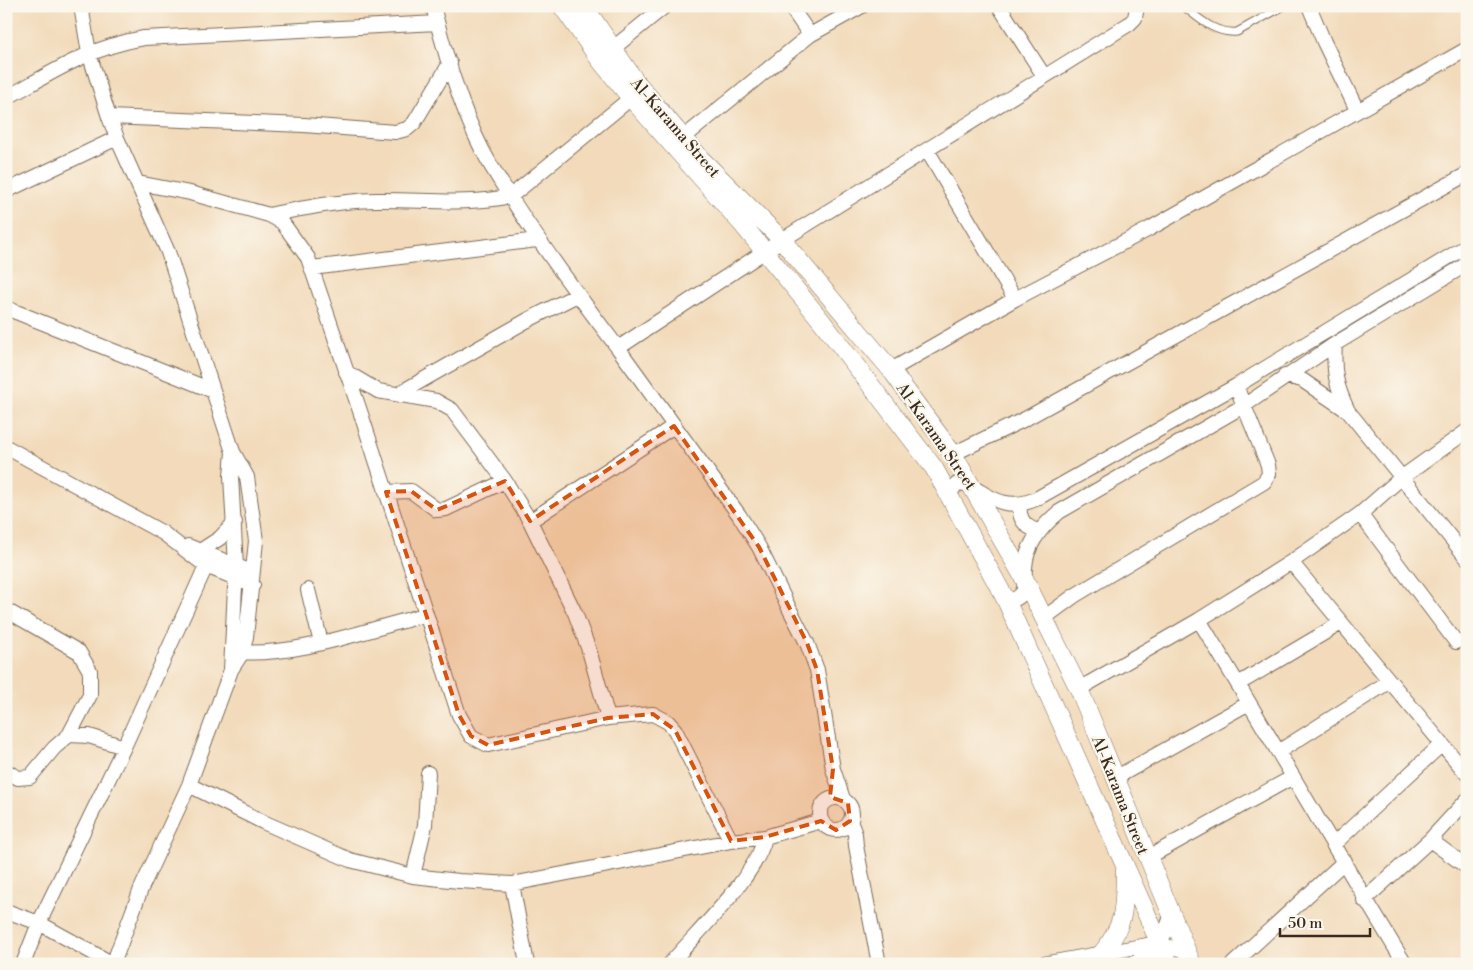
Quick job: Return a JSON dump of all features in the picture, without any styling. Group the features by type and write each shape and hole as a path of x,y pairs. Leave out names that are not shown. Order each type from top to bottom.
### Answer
{"street":[{"path":"6,911 39,924 113,964 141,889 190,785 231,670 252,585 256,541 247,477 233,452 211,390 168,252 109,117 89,52 81,6"},
{"path":"432,6 465,108 489,162 512,196 537,240 739,515 759,547 807,643 817,670 834,769 836,799"},
{"name":"Al-Karama Street","path":"562,6 606,54 636,82 683,138 782,240 891,370 953,454 974,488 1024,580 1078,689 1146,858 1189,957"},
{"name":"Al-Karama Street","path":"584,6 606,54 631,98 765,252 885,402 934,468 1006,600 1169,964"},
{"path":"606,54 665,6"},
{"path":"790,6 810,35"},
{"path":"683,138 810,35 862,6"},
{"path":"999,6 1044,76"},
{"path":"618,348 782,240 1129,24 1135,18 1137,6"},
{"path":"1309,6 1357,110"},
{"path":"6,98 89,52 109,45 144,38 437,23"},
{"path":"891,370 1015,300 1149,229 1467,49"},
{"path":"109,117 304,124 395,132 407,129 420,117 450,63"},
{"path":"269,215 346,202 375,200 487,201 512,196 631,98"},
{"path":"6,191 117,138"},
{"path":"927,150 1015,300"},
{"path":"953,454 1034,414 1467,174"},
{"path":"138,183 190,193 269,215 282,222 304,252 312,268 360,411 459,715 468,732 479,741 488,745 608,718 653,714 668,722 675,730 731,841"},
{"path":"312,268 537,240"},
{"path":"949,494 954,487 961,483 998,502 1020,504 1036,499 1236,386 1467,246"},
{"path":"1006,600 1014,599 1020,595 1028,553 1039,531 1059,512 1245,405 1285,376 1335,344 1467,264"},
{"path":"398,394 526,321 577,295"},
{"path":"6,308 211,390"},
{"path":"1335,344 1334,370 1337,388 1348,411 1467,558"},
{"path":"346,372 378,391 436,400 452,410 504,481 530,521 575,613 589,650 608,718"},
{"path":"1285,376 1302,380 1348,411"},
{"path":"1044,618 1074,596 1264,482 1269,474 1268,465 1236,386"},
{"path":"360,411 378,391"},
{"path":"530,521 674,426"},
{"path":"1078,689 1199,620 1291,562 1360,514 1401,478 1467,431"},
{"path":"233,452 231,476 235,522 236,652"},
{"path":"8,454 180,544 200,550 252,585"},
{"path":"386,492 411,491 437,510 446,508 504,481"},
{"path":"1020,504 1022,520 1029,528 1039,531"},
{"path":"1360,514 1456,642"},
{"path":"200,550 220,538 235,522"},
{"path":"180,544 206,566 236,573 253,571"},
{"path":"1291,562 1467,774"},
{"path":"23,964 39,924 124,747 206,566"},
{"path":"308,590 321,643"},
{"path":"6,610 79,652 90,672 90,695 68,735 54,748 30,777 18,778 6,771"},
{"path":"236,652 280,650 321,643 425,615"},
{"path":"1199,620 1345,861 1364,900 1405,964"},
{"path":"1238,684 1341,622"},
{"path":"1278,752 1390,681"},
{"path":"1115,778 1249,703"},
{"path":"68,735 89,736 124,747"},
{"path":"1334,844 1442,744"},
{"path":"413,876 425,825 428,773"},
{"path":"1146,858 1293,776"},
{"path":"190,785 263,822 350,860 413,876 512,884 731,841 765,837 821,821"},
{"path":"836,799 821,808 821,821 830,829 846,825"},
{"path":"836,799 851,809 846,825"},
{"path":"1364,900 1430,840 1467,800"},
{"path":"846,825 855,834 879,964"},
{"path":"670,964 750,872 763,850 765,837"},
{"path":"1430,840 1467,867"},
{"path":"1233,964 1345,861"},
{"path":"1102,953 1115,938 1123,918 1125,865"},
{"path":"512,884 527,964"},
{"path":"1132,964 1157,953 1162,945 1171,917"},
{"path":"1043,964 1142,945 1162,945 1189,957"}],"lane":[{"path":"1183,6 1216,30 1229,33 1237,32 1284,6"}],"highlighted area":[{"path":"674,426 759,547 807,643 817,670 833,769 830,797 848,803 850,821 836,830 821,821 765,837 731,841 675,730 653,714 608,718 488,745 471,736 459,715 386,492 411,491 437,510 505,481 530,521"}]}
